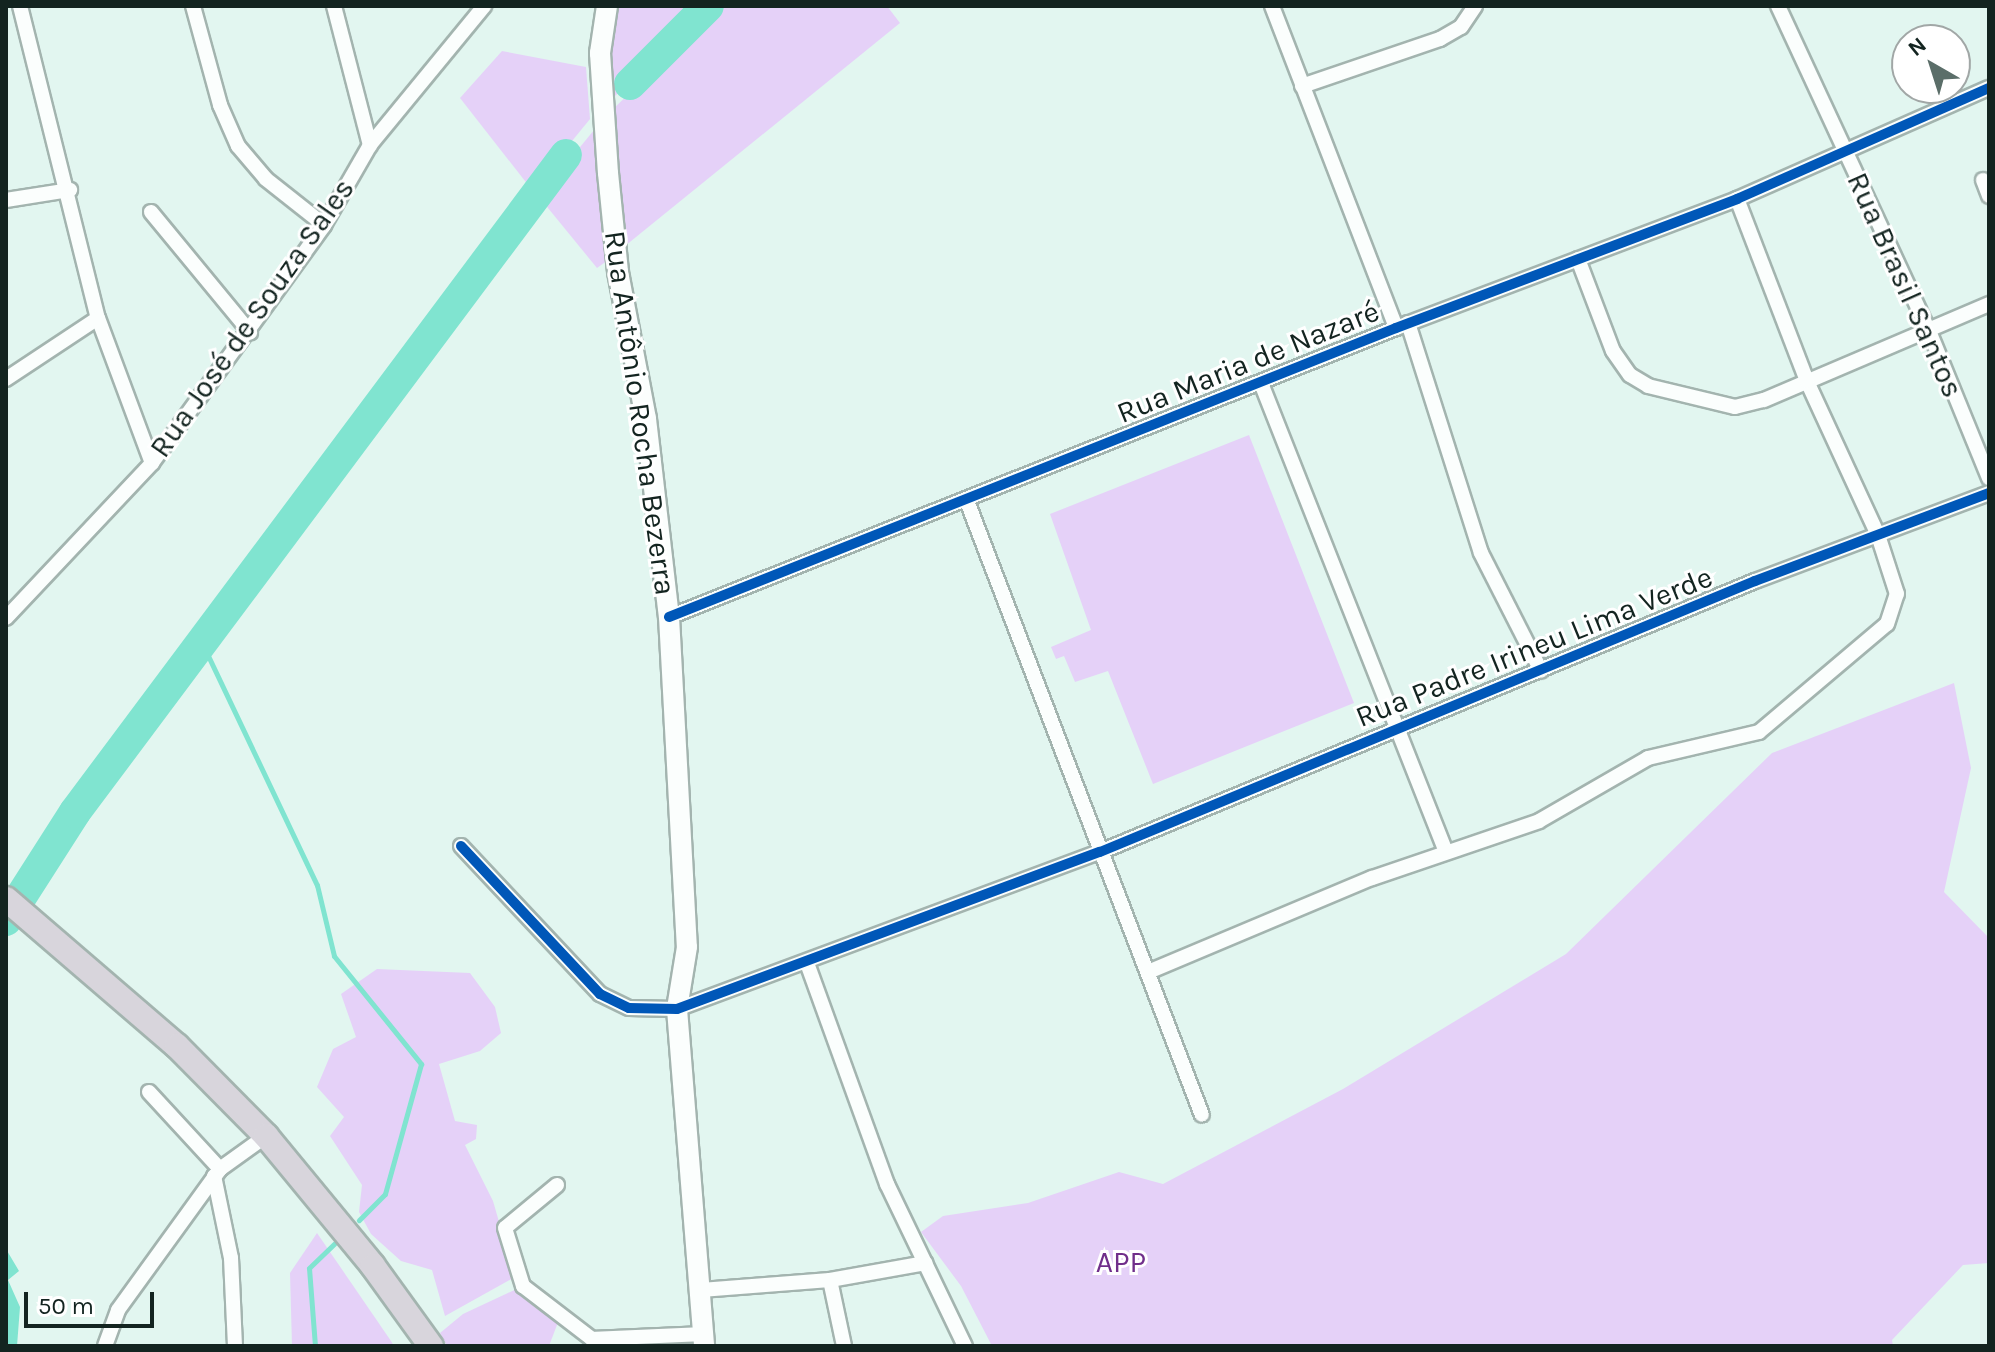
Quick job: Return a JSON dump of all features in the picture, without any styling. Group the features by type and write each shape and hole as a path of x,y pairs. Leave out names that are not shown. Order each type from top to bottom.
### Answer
{"highway":[{"path":"6,899 177,1046 266,1136 373,1266 431,1346"}],"street":[{"path":"20,6 70,190 98,318 152,463"},
{"path":"193,6 220,105 238,146 266,179 324,225"},
{"path":"334,6 370,145"},
{"name":"Rua Antônio Rocha Bezerra","path":"607,6 600,53 610,201 618,272 646,419 669,617 687,947 677,1009 703,1340"},
{"path":"1272,6 1402,326 1481,553 1541,671"},
{"path":"1302,86 1440,39 1461,27 1475,6"},
{"name":"Rua Brasil Santos","path":"1778,6 1929,331 1989,478"},
{"name":"Rua José de Souza Sales","path":"6,618 152,463 250,332 324,225 370,145 481,8"},
{"name":"Rua Maria de Nazaré","path":"669,617 1402,326 1737,199 1989,88"},
{"path":"1983,180 1989,196"},
{"path":"6,200 70,190"},
{"path":"1148,972 1372,878 1539,821 1648,758 1759,732 1784,716 1895,611 1897,594 1878,535 1807,381 1737,199"},
{"path":"151,212 250,332"},
{"path":"1578,259 1613,351 1630,375 1648,386 1735,407 1807,381 1989,304"},
{"path":"6,379 98,318"},
{"path":"1261,383 1334,562 1395,730 1446,852"},
{"name":"Rua Padre Irineu Lima Verde","path":"677,1009 1100,852 1541,671 1989,493"},
{"path":"967,501 1202,1115"},
{"path":"461,846 600,994 629,1008 677,1009"},
{"path":"807,963 887,1184 965,1346"},
{"path":"149,1092 217,1172 231,1258 235,1346"},
{"path":"105,1346 118,1310 217,1172 266,1136"},
{"path":"557,1185 505,1228 523,1286 592,1339 703,1340"},
{"path":"701,1290 830,1280 925,1263"},
{"path":"830,1280 844,1346"}],"green space":[{"path":"611,6 706,6 608,103"},
{"path":"719,6 887,6 900,23 620,250 607,115"},
{"path":"502,51 586,67 590,119 532,190 460,98"},
{"path":"599,124 611,258 597,268 539,197"},
{"path":"1249,435 1354,703 1153,784 1108,671 1075,682 1064,656 1056,659 1051,647 1091,630 1050,514"},
{"name":"APP","path":"1954,683 1971,768 1944,892 1989,938 1989,1263 1963,1265 1892,1340 1893,1346 992,1346 961,1286 921,1232 943,1216 1028,1203 1119,1172 1163,1184 1343,1089 1566,954 1772,753"},
{"path":"377,969 470,973 495,1007 501,1033 480,1051 439,1064 455,1121 477,1125 476,1139 465,1145 493,1201 515,1277 445,1316 432,1270 401,1261 371,1234 359,1212 362,1185 330,1136 344,1117 317,1087 333,1049 356,1037 341,994"},
{"path":"317,1233 394,1346 292,1346 290,1273"},
{"path":"523,1286 560,1317 549,1346 447,1346 440,1333 463,1314"}],"shaded area":[{"path":"6,1249 19,1271 8,1280 20,1307 17,1346 6,1346"}],"waterway":[{"path":"630,84 708,6"},
{"path":"6,920 75,812 566,155"},
{"path":"202,643 317,885 334,956 421,1064 385,1194 359,1220"},
{"path":"315,1346 309,1268 334,1244"}],"cycle path":[{"path":"669,617 1396,328 1737,199 1989,88"},
{"path":"461,846 600,994 629,1008 677,1009 1100,852 1755,581 1989,493"}]}
